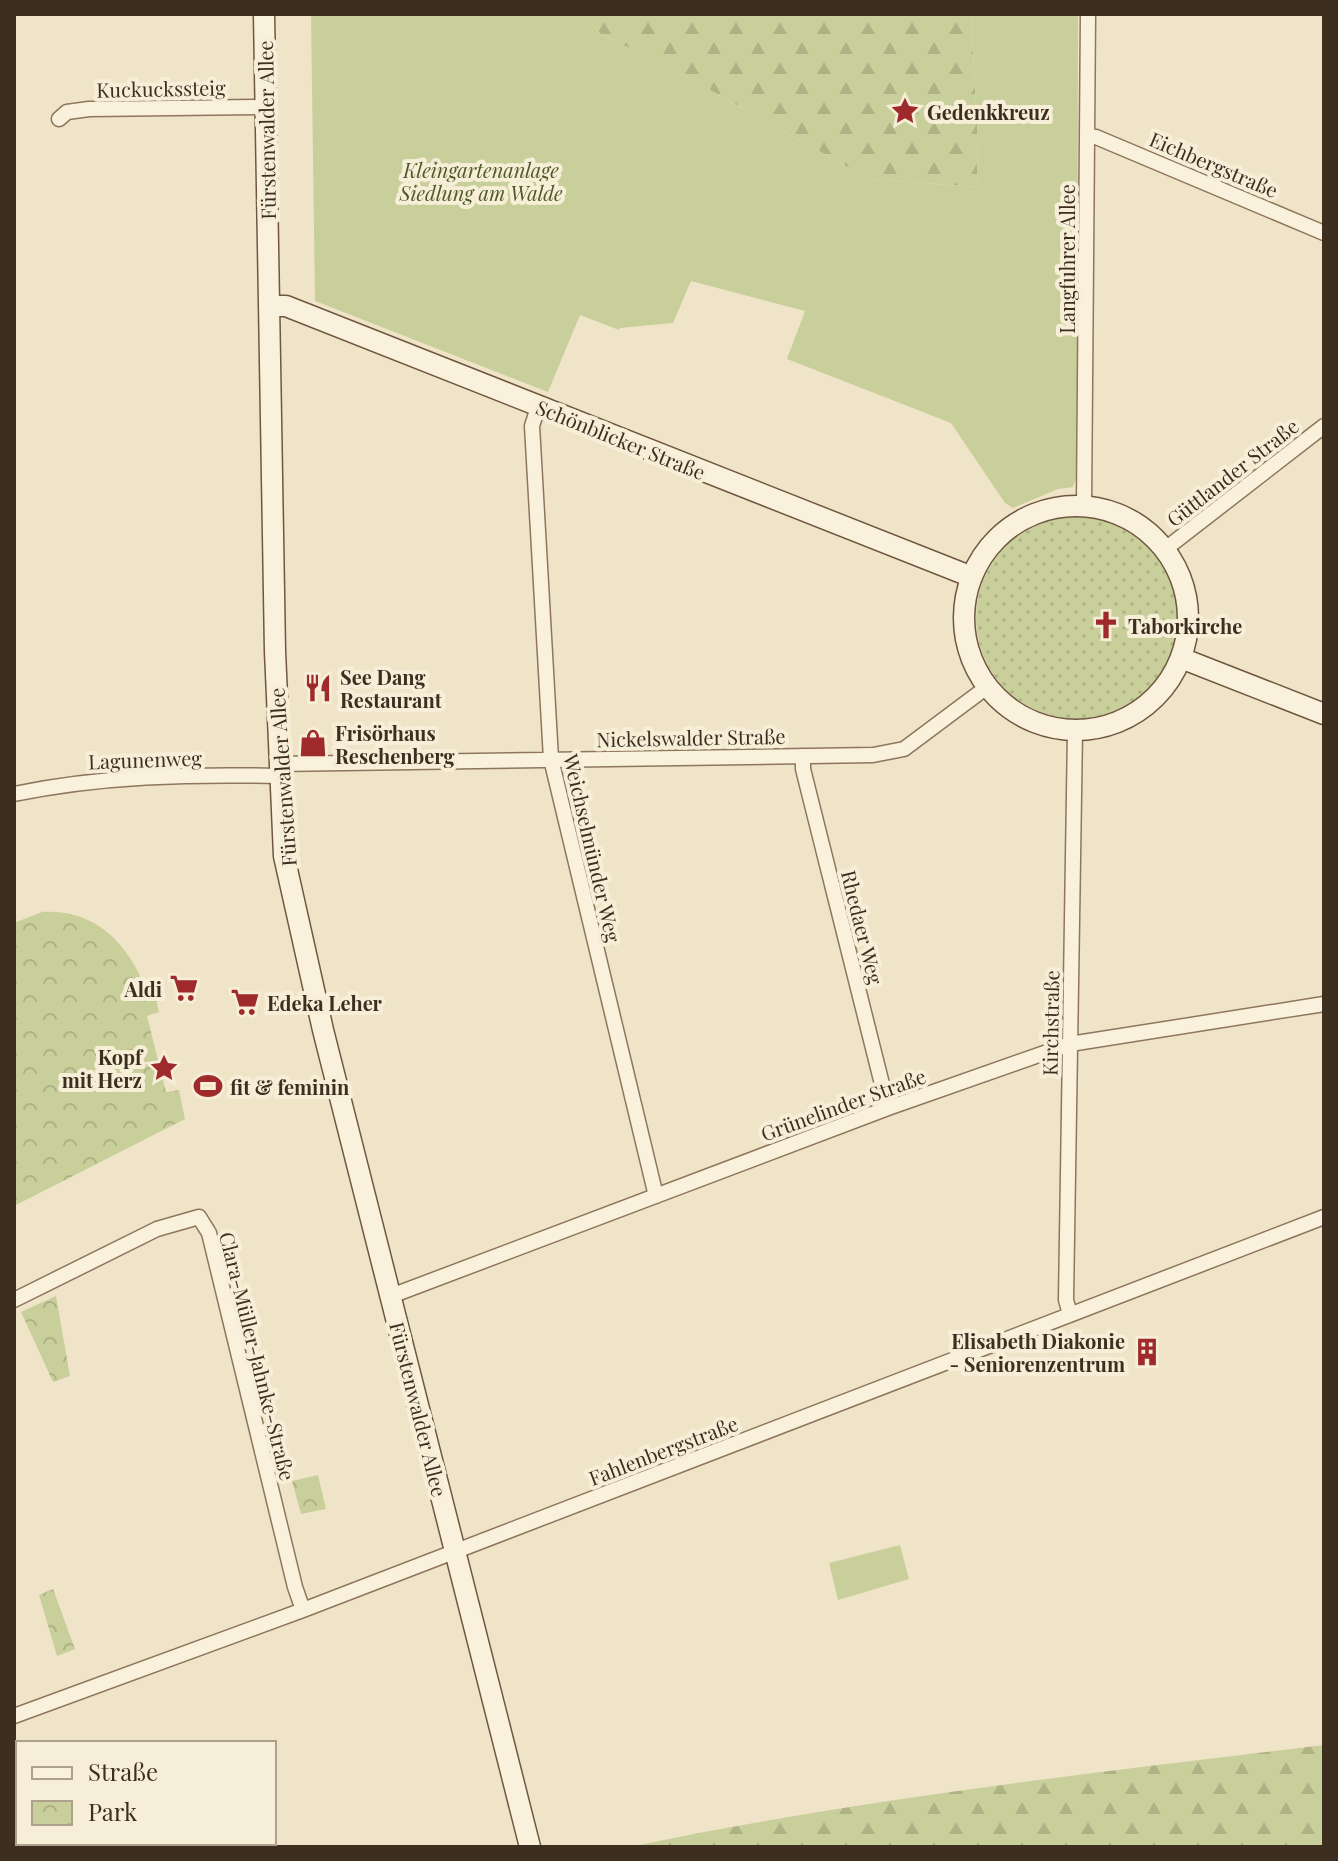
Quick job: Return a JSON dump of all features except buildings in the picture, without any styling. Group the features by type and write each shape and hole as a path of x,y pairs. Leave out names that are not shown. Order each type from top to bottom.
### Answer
{"main road":[{"name":"Fürstenwalder Allee","path":"264,14 278,770 284,856 304,950 530,1847"},
{"name":"Schönblicker Straße","path":"269,306 286,306 972,577"},
{"path":"1084,505 1129,520 1148,533 1164,550 1185,592 1188,634 1170,682 1142,708 1109,726 1075,731 1051,727 1029,718 987,687 970,650 965,628 966,604 972,577 984,554 1003,534 1026,518 1052,509 1084,505"},
{"path":"1181,658 1324,714"}],"street":[{"name":"Langfuhrer Allee","path":"1084,505 1088,14"},
{"name":"Kuckuckssteig","path":"59,119 67,112 89,109 266,107"},
{"name":"Eichbergstraße","path":"1087,136 1096,137 1324,233"},
{"name":"Weichselmünder Weg","path":"538,407 532,426 551,759 656,1196"},
{"name":"Güttlander Straße","path":"1164,550 1324,426"},
{"name":"Nickelswalder Straße","path":"278,770 551,759 873,755 904,749 987,687"},
{"name":"Kirchstraße","path":"1070,1314 1066,1300 1075,731"},
{"name":"Rhedaer Weg","path":"803,756 803,769 888,1108"},
{"name":"Lagunenweg","path":"14,794 70,783 278,770"},
{"name":"Grünelinder Straße","path":"391,1296 888,1108 1070,1044 1324,1004"},
{"name":"Clara-Müller-Jahnke-Straße","path":"14,1300 157,1229 199,1217 209,1233 303,1610"},
{"name":"Fahlenbergstraße","path":"14,1716 303,1610 1324,1217"}],"green space":[{"name":"Kleingartenanlage Siedlung am Walde","path":"311,14 585,14 601,34 683,75 869,179 977,187 978,139 971,14 1078,14 1077,475 1073,487 1058,489 1013,508 1005,503 951,423 787,359 805,311 691,281 673,323 619,330 580,315 548,392 315,301"},
{"path":"585,14 971,14 978,139 977,187 869,179 683,75 601,34"},
{"path":"1077,517 1116,524 1149,546 1171,579 1178,618 1171,657 1149,690 1116,712 1077,719 1038,712 1005,690 983,657 976,618 983,579 1005,546 1038,524"},
{"path":"42,912 76,915 103,929 125,951 142,980 152,981 159,1012 147,1016 166,1092 179,1090 185,1119 14,1206 14,923"},
{"path":"56,1296 70,1376 53,1382 21,1312"},
{"path":"318,1475 326,1509 301,1514 292,1481"},
{"path":"900,1545 909,1579 838,1600 829,1563"},
{"path":"53,1589 75,1649 57,1656 39,1595"},
{"path":"1324,1745 1324,1847 629,1847 888,1801"}],"place":[{"name":"Gedenkkreuz","path":"905,111"},
{"name":"Taborkirche","path":"1106,625"},
{"name":"See Dang Restaurant","path":"318,688"},
{"name":"Frisörhaus Reschenberg","path":"313,743"},
{"name":"Aldi","path":"184,988"},
{"name":"Edeka Leher","path":"245,1002"},
{"name":"Kopf mit Herz","path":"164,1068"},
{"name":"fit & feminin","path":"208,1086"},
{"name":"Elisabeth Diakonie - Seniorenzentrum","path":"1147,1352"}]}
